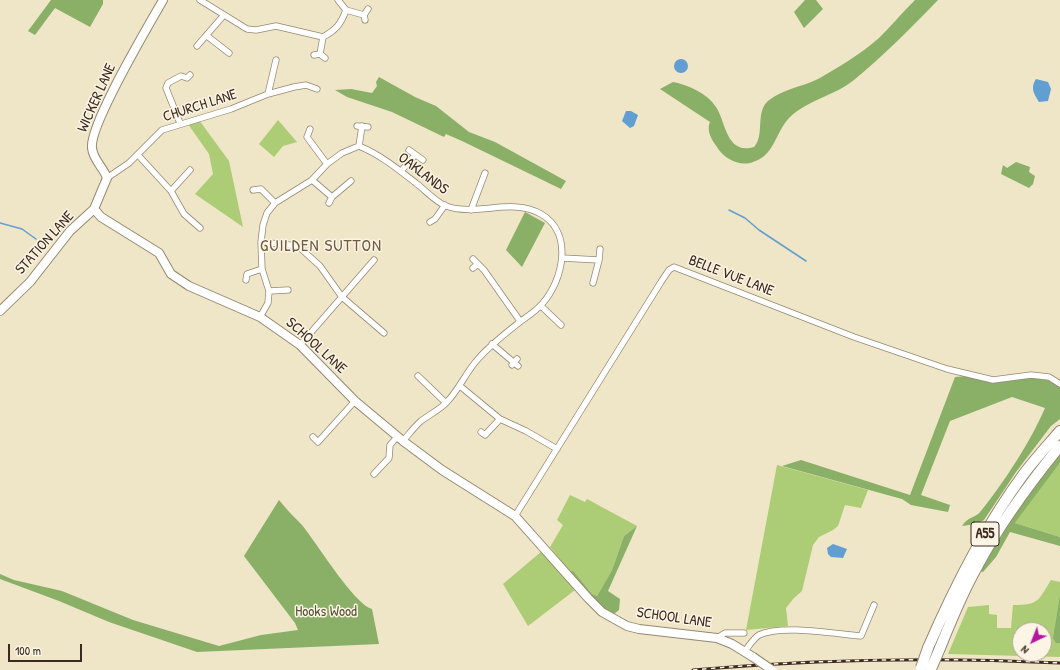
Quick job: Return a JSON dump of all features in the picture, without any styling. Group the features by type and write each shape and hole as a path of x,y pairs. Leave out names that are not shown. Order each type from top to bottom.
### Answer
{"highway":[{"name":"A55","path":"926,669 928,648 945,610 990,523 1022,475 1060,431"},
{"name":"A55","path":"926,669 940,648 976,567 1003,521 1030,482 1060,446"}],"street":[{"name":"WICKER LANE","path":"107,178 92,148 94,135 103,111 163,0"},
{"path":"200,0 247,29 256,30 276,26 323,37 336,30 342,22 346,10"},
{"path":"338,0 346,10 365,17 368,9"},
{"path":"197,46 224,15"},
{"path":"207,36 229,53"},
{"path":"314,55 323,56 323,37"},
{"path":"268,94 276,60"},
{"path":"180,123 166,88 168,83 180,73 187,78 190,75"},
{"name":"CHURCH LANE","path":"107,178 138,155 162,130 180,123 231,109 268,94 306,85 317,88"},
{"path":"260,317 268,304 269,290 262,269 260,242 263,225 267,214 275,203 312,180 327,164 342,153 359,146 362,126"},
{"path":"310,129 307,137 327,164"},
{"name":"OAKLANDS","path":"359,146 370,151 401,171 444,205 462,210 518,206 530,208 543,215 556,229 562,245 562,258 552,292 541,306 492,344 477,360 460,386 446,403 390,445 389,458 380,463 374,474"},
{"path":"410,150 423,160"},
{"path":"401,171 415,154"},
{"path":"138,155 170,191 184,214 200,228"},
{"path":"170,191 190,170"},
{"path":"471,210 485,173"},
{"path":"94,210 107,178"},
{"path":"312,180 330,200 351,181"},
{"path":"253,190 262,186 275,203"},
{"path":"434,221 444,205"},
{"name":"STATION LANE","path":"0,311 30,282 70,230 94,210"},
{"name":"SCHOOL LANE","path":"94,210 101,217 159,253 172,274 189,286 260,317 300,345 355,402 400,439 442,470 515,516 602,612 626,626 654,632 717,638 745,651 772,670"},
{"path":"260,242 298,246 320,266 342,297 384,333"},
{"path":"593,283 599,260 600,249"},
{"path":"562,258 599,260"},
{"path":"473,259 476,266 484,270 520,321"},
{"path":"300,345 374,260"},
{"name":"BELLE VUE LANE","path":"515,516 662,282 670,270 674,267 854,337 954,371 993,380 1031,375 1049,377 1060,384"},
{"path":"245,275 262,269"},
{"path":"269,290 285,292"},
{"path":"541,306 557,324"},
{"path":"492,344 515,363"},
{"path":"418,376 446,403"},
{"path":"460,386 500,419 526,431 557,449"},
{"path":"313,438 318,442 355,402"},
{"path":"481,432 485,436 500,419"},
{"path":"745,651 754,639 761,634 774,632 806,630 860,636 874,605"},
{"name":"SCHOOL LANE","path":"717,638 725,633 744,633"}],"green space":[{"path":"51,0 103,0 103,4 90,27 55,8 35,35 28,31"},
{"path":"805,0 816,0 823,9 804,28 794,12"},
{"path":"915,0 938,0 897,41 854,80 838,90 812,102 789,118 766,154 753,162 738,163 724,155 710,135 710,122 660,89 673,82 685,85 702,94 716,107 732,142 745,148 754,147 759,137 762,111 768,101 779,94 818,79 857,55 879,38"},
{"path":"379,77 415,97 436,106 469,132 495,142 566,181 561,189 462,141 446,134 444,137 392,112 347,97 335,90 351,89 372,93 377,86 376,82"},
{"path":"199,120 229,161 243,227 195,194 213,174 209,154 188,124"},
{"path":"278,120 297,142 283,146 274,157 259,144"},
{"path":"1016,162 1030,167 1029,172 1035,176 1033,184 1029,188 1001,174 1003,165 1007,168"},
{"path":"525,212 545,223 522,267 506,250"},
{"path":"967,376 995,382 1036,378 1044,379 1060,386 1060,419 1051,426 1016,472 984,520 976,524 962,526 967,520 979,513 999,488 1016,462 1045,408 1012,397 950,421 921,495 950,505 948,512 911,505 902,499 782,466 801,460 910,495 955,377"},
{"path":"1060,453 1060,463 1015,523 1060,537 1060,546 1010,532 996,557 983,572 980,571 1023,500"},
{"path":"1060,463 1060,537 1015,523"},
{"path":"777,465 868,490 861,508 845,505 838,526 819,537 813,545 802,591 786,608 788,626 746,630"},
{"path":"570,495 585,502 587,499 637,526 624,536 612,570 597,596 592,594 573,572 570,572 550,547 563,525 557,520"},
{"name":"Hooks Wood","path":"279,500 302,525 355,596 364,605 372,609 379,644 197,652 109,622 0,579 0,574 14,580 62,591 133,620 219,646 261,635 298,630 295,623 244,556"},
{"path":"637,526 608,591 620,599 619,610 614,614 607,611 595,602 570,572 573,571 592,594 597,596 612,570 624,536"},
{"path":"542,551 575,590 528,626 503,584"},
{"path":"1051,580 1060,582 1060,657 1052,657 1052,622 1012,622 1012,656 948,654 968,607 989,605 989,614 997,615 997,628 1011,628 1013,605 1033,603 1040,597"},
{"path":"1060,596 1060,643 1056,643 1053,638"}],"water":[{"path":"678,59 684,59 688,63 688,69 684,73 678,73 674,69 674,63"},
{"path":"1036,79 1048,82 1051,89 1048,101 1039,102 1033,91 1033,85"},
{"path":"626,111 631,111 638,115 634,126 630,128 622,121"},
{"path":"833,544 847,549 843,558 831,557 828,554 827,548"}],"waterway":[{"path":"729,210 745,218 759,230 806,261"},
{"path":"0,223 22,229 36,239"}],"railway":[{"path":"693,670 785,663 876,660 968,660 1060,663"}],"district":[{"name":"GUILDEN SUTTON","path":"321,246"}]}
